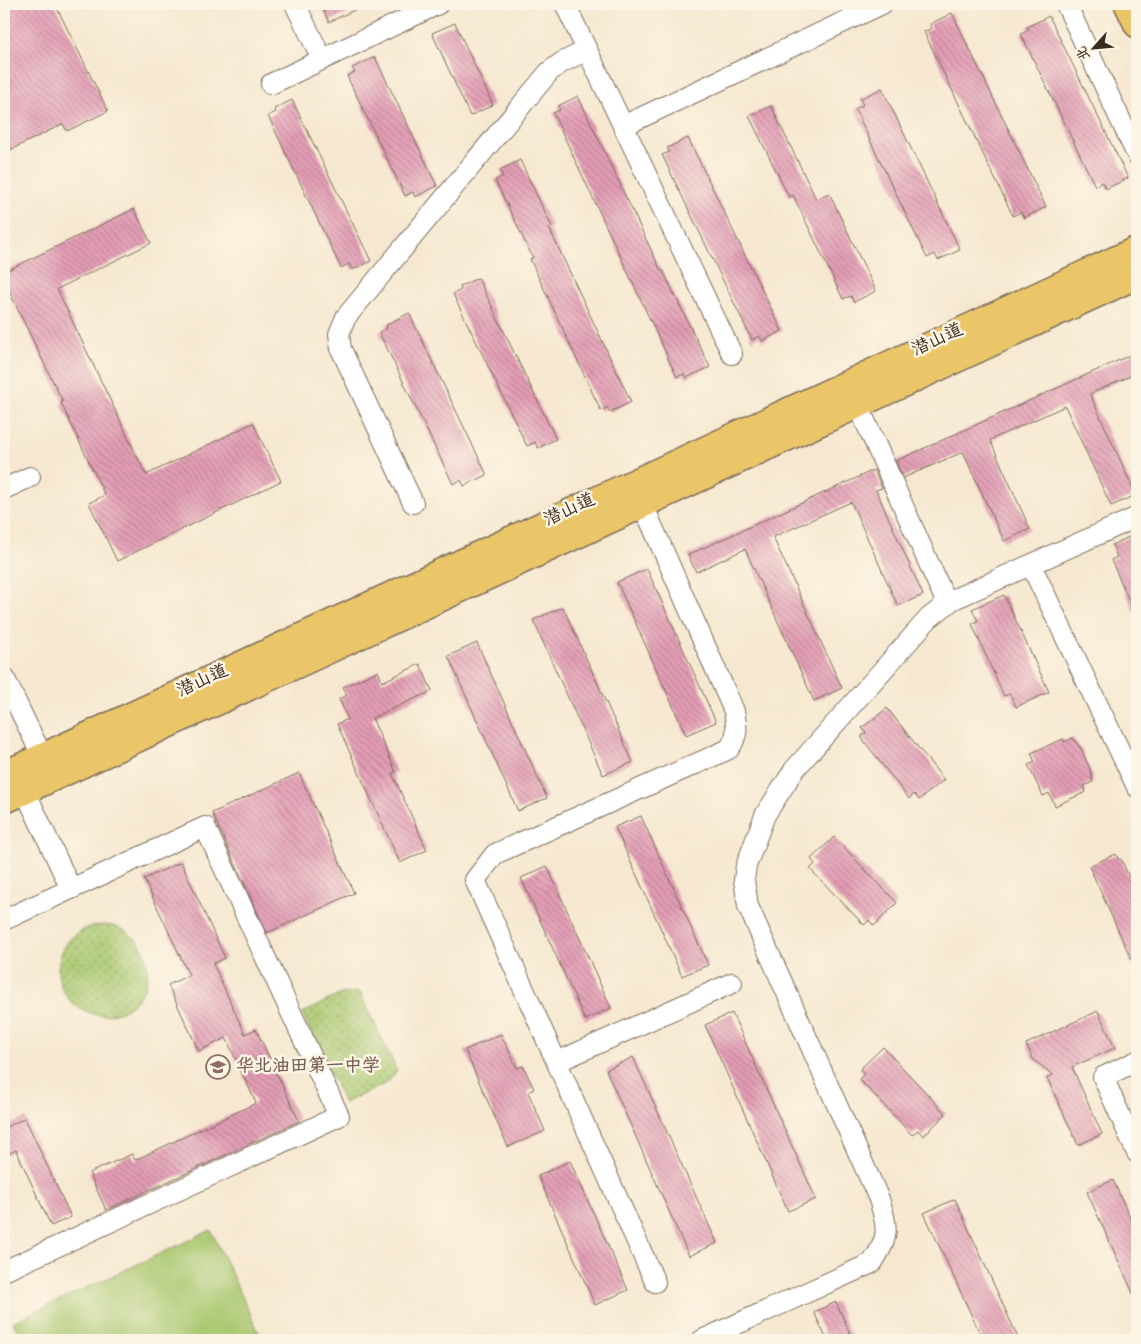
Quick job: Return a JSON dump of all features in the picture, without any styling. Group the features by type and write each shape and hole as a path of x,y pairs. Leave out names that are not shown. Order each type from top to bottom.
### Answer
{"main road":[{"path":"1127,4 1137,25"},
{"name":"潜山道","path":"4,774 1137,249"},
{"name":"潜山道","path":"14,796 1137,276"}],"lane":[{"path":"295,4 322,59"},
{"path":"270,84 438,4"},
{"path":"565,4 732,354"},
{"path":"623,126 882,4"},
{"path":"1066,4 1137,155"},
{"path":"413,503 341,349 339,334 342,326 346,317 549,72 561,63 587,50"},
{"path":"858,405 947,604"},
{"path":"4,489 30,477"},
{"path":"643,505 734,711 738,729 736,739 729,749 495,854 476,880 655,1282"},
{"path":"704,1340 872,1263 883,1247 886,1231 885,1218 879,1199 748,906 744,880 746,866 765,815 794,770 929,618 952,600 1137,517"},
{"path":"1031,565 1137,787"},
{"path":"4,677 42,756"},
{"path":"14,796 71,889"},
{"path":"4,920 205,827 339,1116 4,1271"},
{"path":"557,1062 732,983"},
{"path":"1137,1061 1103,1077 1137,1154"}],"green space":[{"path":"103,925 120,929 135,938 144,953 148,970 144,987 135,1002 120,1011 103,1015 86,1011 71,1002 62,987 58,970 62,953 71,938 86,929"},
{"path":"360,992 397,1071 387,1083 344,1103 302,1013 341,994"},
{"path":"211,1230 260,1335 249,1340 22,1340 13,1322"}],"building":[{"path":"4,4 55,4 108,111 67,131 63,124 4,153"},
{"path":"320,4 367,4 329,22"},
{"path":"952,13 1046,207 1024,218 1021,212 1013,216 924,32 932,28 930,24"},
{"path":"1049,16 1128,178 1106,189 1102,182 1095,186 1021,34 1029,30 1027,27"},
{"path":"455,23 493,105 470,116 432,33"},
{"path":"375,57 437,186 415,197 413,192 405,196 347,76 355,72 352,68"},
{"path":"882,88 960,250 938,260 935,254 927,258 855,109 863,105 860,99"},
{"path":"578,96 661,271 663,271 710,367 686,378 684,374 677,377 553,113 560,110 558,106"},
{"path":"292,100 371,261 352,270 349,264 341,268 268,116 276,112 274,109"},
{"path":"771,106 816,199 829,193 876,291 854,302 851,296 843,299 793,195 789,197 749,116"},
{"path":"688,138 782,331 762,341 759,336 752,340 662,155 669,152 667,148"},
{"path":"520,160 552,227 549,228 631,402 610,412 607,407 601,411 530,259 533,258 495,180 503,176 500,170"},
{"path":"134,209 151,243 57,289 146,475 253,423 281,481 117,561 89,503 105,495 61,403 63,402 4,281 4,272"},
{"path":"478,278 556,439 538,448 535,442 527,446 453,294 461,290 460,286"},
{"path":"409,313 487,475 464,486 461,480 453,484 379,332 387,328 386,325"},
{"path":"1137,352 1137,373 1090,394 1136,495 1111,506 1065,406 990,440 1030,529 1004,541 963,452 903,478 896,461"},
{"path":"874,470 882,488 876,490 923,595 898,606 851,502 773,537 842,688 814,701 745,549 696,572 688,555"},
{"path":"1137,533 1137,618 1111,560 1117,557 1112,545"},
{"path":"647,569 716,722 686,735 617,582"},
{"path":"1004,595 1049,692 1016,707 1010,694 1004,696 972,624 978,621 972,609"},
{"path":"563,607 633,762 603,775 533,620"},
{"path":"477,643 547,798 518,811 448,656"},
{"path":"420,664 432,691 372,718 396,772 392,773 427,850 400,863 337,724 348,719 339,699 347,695 343,687 378,671 382,682"},
{"path":"887,708 944,780 919,800 914,794 909,799 861,737 866,733 862,728"},
{"path":"1073,738 1081,749 1090,769 1093,782 1084,786 1086,792 1055,806 1049,793 1043,796 1028,765 1035,762 1031,753 1063,739 1064,742"},
{"path":"299,773 354,893 267,933 212,813"},
{"path":"641,816 708,965 682,976 615,827"},
{"path":"834,837 897,903 874,926 869,920 864,925 810,869 815,864 811,859"},
{"path":"1116,854 1119,860 1121,859 1137,895 1137,972 1089,866"},
{"path":"181,862 225,958 213,964 245,1034 256,1029 299,1121 106,1210 89,1173 132,1154 135,1160 256,1103 226,1038 199,1051 168,985 189,975 144,879"},
{"path":"547,866 611,1008 585,1020 521,878"},
{"path":"1098,1011 1115,1048 1072,1067 1102,1134 1078,1145 1047,1078 1053,1075 1033,1059 1026,1044"},
{"path":"732,1013 816,1199 788,1211 705,1025"},
{"path":"501,1034 517,1068 523,1066 534,1089 528,1092 545,1131 508,1147 465,1050"},
{"path":"883,1047 946,1114 923,1136 918,1130 912,1135 859,1079 864,1074 860,1069"},
{"path":"633,1057 717,1243 689,1256 606,1070"},
{"path":"25,1118 71,1217 51,1226 16,1150 4,1156 4,1128"},
{"path":"570,1161 628,1290 595,1305 538,1176"},
{"path":"1113,1180 1137,1233 1137,1302 1087,1192"},
{"path":"955,1199 1019,1340 983,1340 924,1213"},
{"path":"836,1302 853,1340 827,1340 814,1312"}],"place":[{"name":"华北油田第一中学","path":"218,1067"}]}
